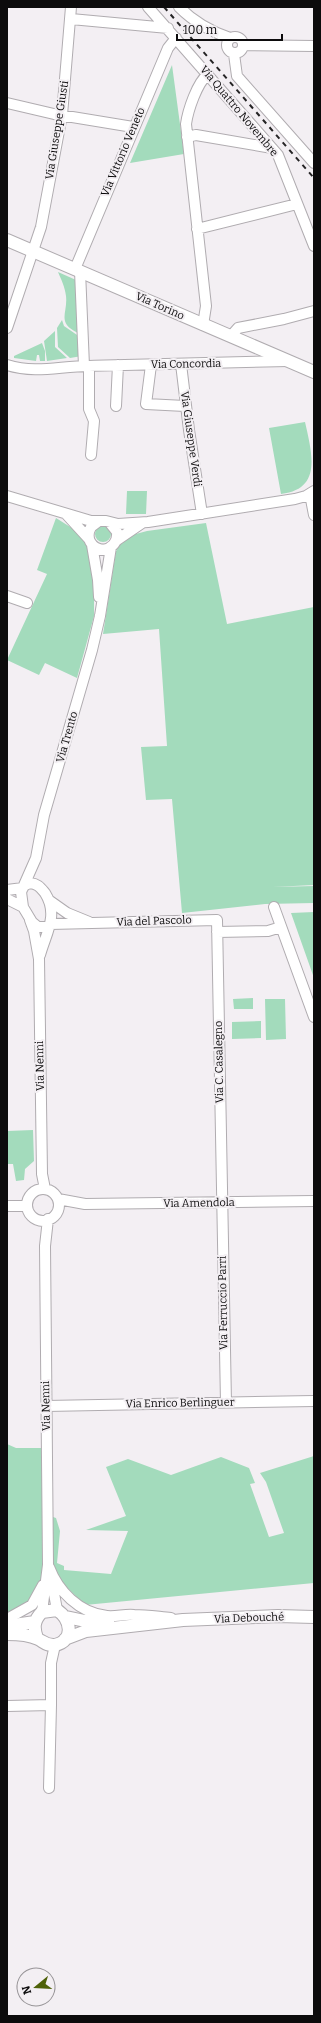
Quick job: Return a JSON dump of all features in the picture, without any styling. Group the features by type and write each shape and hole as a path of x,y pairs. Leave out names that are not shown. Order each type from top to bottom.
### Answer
{"main road":[{"name":"Via Torino","path":"7,240 314,372"},
{"name":"Via Debouché","path":"42,1612 62,1614 104,1622 278,1616 314,1617"},
{"path":"42,1612 35,1622 34,1628 50,1641"},
{"path":"7,1634 50,1641 69,1628 62,1614"},
{"name":"Via Debouché","path":"50,1641 86,1630 180,1619"},
{"path":"7,1626 35,1622"}],"street":[{"name":"Via Giuseppe Giusti","path":"7,328 34,252 41,227 62,115 72,7"},
{"name":"Via Quattro Novembre","path":"148,7 272,148 285,170 314,246"},
{"path":"179,7 186,14 228,42"},
{"path":"71,19 168,28"},
{"path":"228,42 239,37 243,45"},
{"name":"Via Vittorio Veneto","path":"77,270 133,127 168,48 176,38"},
{"path":"228,42 228,51 234,54"},
{"path":"243,45 314,46"},
{"path":"234,54 240,51 243,45"},
{"path":"234,54 237,76 314,162"},
{"path":"203,325 206,306 186,124 188,114 203,78 208,74"},
{"path":"7,103 62,115 133,127"},
{"path":"187,137 196,135 272,148"},
{"path":"197,229 297,204"},
{"path":"77,270 87,366 88,409 94,421 91,455"},
{"path":"231,336 238,328 284,319 314,311"},
{"path":"257,362 258,348"},
{"name":"Via Concordia","path":"7,365 19,369 41,371 87,366 288,361"},
{"name":"Via Giuseppe Verdi","path":"181,364 185,406 202,514"},
{"path":"116,406 118,365"},
{"path":"151,365 146,404 185,406"},
{"path":"7,496 66,515 91,521 118,524 202,514 295,499 312,493 314,515"},
{"path":"66,515 91,542 103,550 114,544 143,522"},
{"path":"91,542 89,530 99,521"},
{"path":"109,522 116,528 114,544"},
{"name":"Via Trento","path":"91,542 98,580 100,616"},
{"name":"Via Trento","path":"24,886 36,858 44,815 100,616 114,544"},
{"path":"7,596 27,602"},
{"name":"Via Trento","path":"36,858 40,887"},
{"path":"7,890 30,883 40,887 50,901"},
{"path":"23,907 20,898 24,886"},
{"path":"7,899 23,907"},
{"name":"Via Nenni","path":"39,959 52,915 50,901"},
{"name":"Via del Pascolo","path":"50,901 67,913 91,923"},
{"name":"Via Nenni","path":"23,907 34,931 39,959 42,1189"},
{"path":"274,907 314,1017"},
{"path":"28,916 38,927 49,926"},
{"name":"Via del Pascolo","path":"49,926 91,923 217,920"},
{"name":"Via C. Casalegno","path":"217,920 221,1203"},
{"path":"217,932 268,931 281,926"},
{"path":"42,1189 55,1194 58,1199 57,1211 48,1220 36,1218 31,1215 27,1206 29,1197 42,1189"},
{"name":"Via Amendola","path":"58,1199 85,1204 314,1201"},
{"name":"Via Ferruccio Parri","path":"221,1203 226,1402"},
{"name":"Via Amendola","path":"57,1211 85,1204"},
{"path":"7,1206 27,1206"},
{"name":"Via Nenni","path":"36,1218 45,1246"},
{"name":"Via Nenni","path":"42,1612 48,1565 45,1246 48,1220"},
{"name":"Via Enrico Berlinguer","path":"46,1406 314,1401"},
{"name":"Via Nenni","path":"48,1565 62,1614"},
{"name":"Via Nenni","path":"48,1565 54,1580 66,1595 78,1605 89,1610 106,1616 133,1614 180,1619"},
{"name":"Via Nenni","path":"7,1620 32,1605 42,1588 48,1565"},
{"path":"49,1788 51,1705 50,1641"},
{"path":"7,1706 51,1705"}],"green space":[{"path":"172,65 184,154 130,163"},
{"path":"58,272 76,280 78,333 71,329 65,321 66,296 64,286"},
{"path":"62,320 64,326 80,337 82,356 70,358 58,347 57,328"},
{"path":"55,331 55,347 67,358 47,361 44,341"},
{"path":"42,343 45,351 45,361 40,361 39,355 37,355 36,361 14,358 14,356"},
{"path":"305,422 311,459 311,469 308,478 303,486 294,491 281,494 269,428"},
{"path":"127,491 147,491 146,514 126,514"},
{"path":"56,518 83,535 87,546 94,582 94,616 77,678 45,663 39,675 7,660 47,574 37,570"},
{"path":"206,523 227,624 314,607 314,885 273,887 314,886 314,903 265,904 182,913 172,799 146,800 141,747 167,746 159,629 103,634 116,551 120,545 132,535 147,531"},
{"path":"103,526 109,528 111,534 109,540 103,542 97,540 95,534 97,528"},
{"path":"314,912 314,978 291,913"},
{"path":"253,998 253,1009 234,1009 233,999"},
{"path":"265,999 285,999 286,1039 266,1040"},
{"path":"261,1021 261,1038 232,1039 232,1022"},
{"path":"33,1130 34,1161 25,1169 24,1180 16,1181 13,1164 7,1164 7,1131"},
{"path":"7,1444 16,1448 44,1448 45,1566 37,1591 28,1601 7,1617"},
{"path":"314,1456 314,1583 85,1605 61,1582 51,1563 53,1517 56,1518 60,1531 57,1563 64,1566 64,1570 111,1574 128,1531 86,1530 126,1516 106,1467 128,1459 171,1475 221,1457 249,1468 255,1483 250,1484 269,1537 284,1533 266,1482 260,1473"}],"railway":[{"path":"164,7 314,178"}]}
